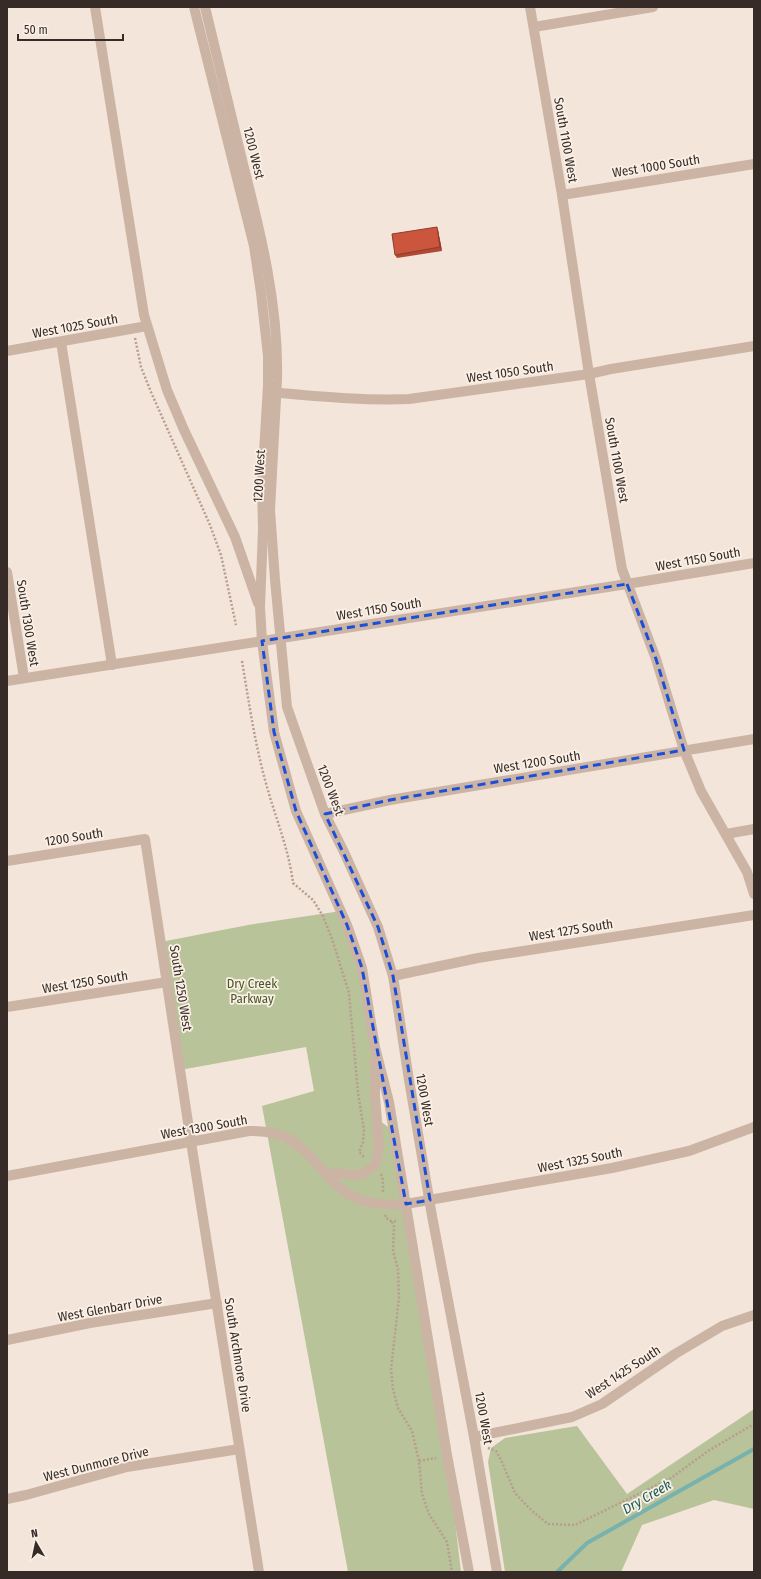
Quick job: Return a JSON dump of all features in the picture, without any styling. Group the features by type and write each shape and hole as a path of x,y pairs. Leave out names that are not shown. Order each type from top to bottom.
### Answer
{"street":[{"path":"95,7 142,307 157,364 175,412 235,537 260,607"},
{"name":"1200 West","path":"194,7 254,246 261,293 272,392 270,510 287,707 325,814 378,927 393,976 409,1080 497,1572"},
{"name":"1200 West","path":"205,7 258,223 276,337 277,358 262,485 260,607 262,641 274,732 296,811 350,932 362,968 376,1047 389,1102 469,1572"},
{"name":"South 1100 West","path":"530,7 562,195 589,374 620,559 627,584 656,659 684,750 701,791 747,872 754,894"},
{"path":"534,27 653,7"},
{"name":"West 1000 South","path":"562,195 754,164"},
{"name":"West 1025 South","path":"7,351 147,326"},
{"path":"61,342 112,665"},
{"name":"West 1050 South","path":"272,392 385,400 409,399 589,374 611,368 754,346"},
{"name":"West 1150 South","path":"7,681 754,563"},
{"name":"South 1300 West","path":"7,572 24,678"},
{"name":"West 1200 South","path":"325,814 390,800 754,739"},
{"path":"726,834 754,829"},
{"name":"1200 South","path":"7,861 145,839"},
{"name":"South 1250 West","path":"145,839 191,1142"},
{"name":"West 1275 South","path":"393,976 478,958 754,915"},
{"name":"West 1250 South","path":"7,1007 167,982"},
{"path":"325,1173 361,1175 374,1166 378,1160 374,1096 376,1047"},
{"name":"West 1325 South","path":"406,1204 612,1168 690,1151 754,1127"},
{"name":"West 1300 South","path":"7,1176 249,1131 274,1132 288,1138 302,1148 336,1185 351,1196 368,1203 385,1205 406,1204"},
{"name":"South Archmore Drive","path":"191,1142 259,1572"},
{"name":"West Glenbarr Drive","path":"7,1340 90,1323 217,1303"},
{"name":"West 1425 South","path":"474,1437 572,1417 602,1404 675,1354 722,1326 754,1314"},
{"name":"West Dunmore Drive","path":"7,1499 127,1467 239,1448"}],"path":[{"path":"136,345 141,367 151,392 210,525 221,556 236,625"},
{"path":"242,661 256,743 267,788 283,835 293,883 313,900 323,916 349,993 358,1093 364,1130 363,1142 359,1152 379,1171 383,1180 382,1192 385,1205 385,1217 394,1222 393,1251 398,1269 399,1298 391,1370 393,1389 398,1408 412,1431 419,1462 422,1494 429,1514 447,1542 452,1572"},
{"path":"476,1450 489,1448 496,1451 515,1493 531,1510 548,1524 575,1525 671,1478 708,1451 754,1424"},
{"path":"419,1462 448,1455"}],"highlighted area":[{"path":"627,584 656,659 684,750 390,800 325,814 378,927 393,976 430,1200 406,1204 362,968 347,925 296,811 274,732 262,641"}],"green space":[{"name":"Dry Creek Parkway","path":"341,911 368,1000 377,1119 394,1131 447,1455 461,1572 348,1572 262,1106 314,1091 306,1047 180,1070 161,942 248,925"},
{"path":"754,1409 754,1509 714,1500 642,1525 621,1572 505,1572 488,1462 491,1448 505,1438 577,1426 627,1494"}],"building":[{"path":"437,227 440,247 395,255 392,234"}],"waterway":[{"name":"Dry Creek","path":"557,1572 587,1543 754,1449"}]}
